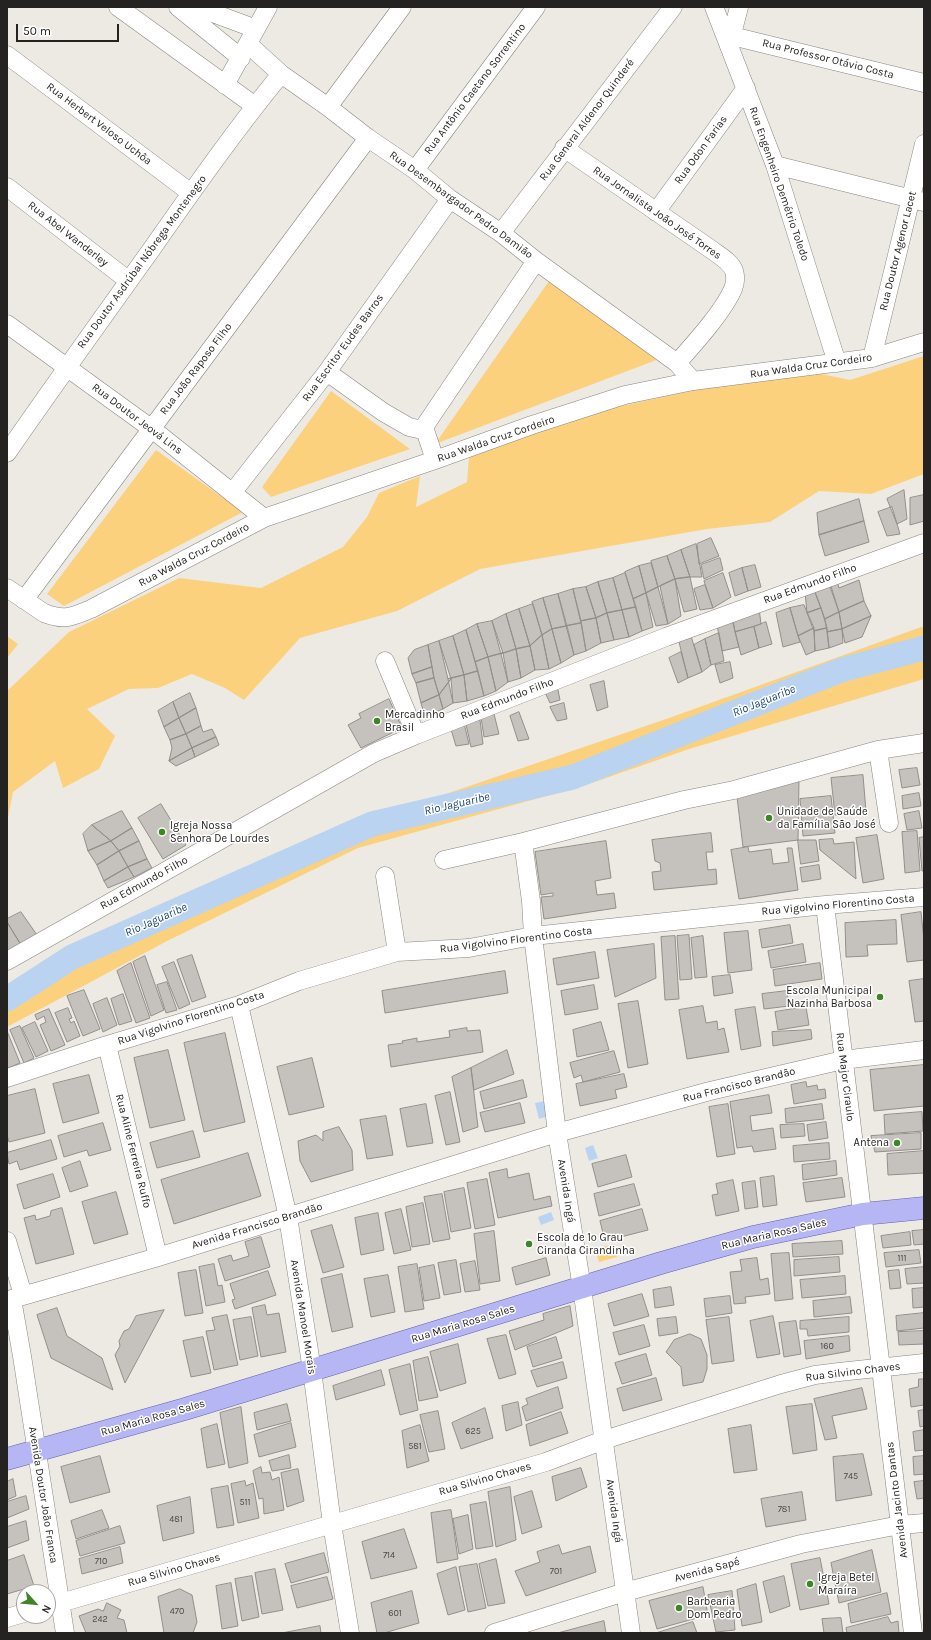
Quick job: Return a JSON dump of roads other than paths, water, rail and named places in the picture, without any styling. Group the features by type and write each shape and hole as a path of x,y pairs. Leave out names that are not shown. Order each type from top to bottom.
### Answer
{"main road":[{"name":"Rua Maria Rosa Sales","path":"7,1459 185,1409 661,1263 753,1238 862,1214 924,1208"}],"street":[{"path":"118,7 255,106"},
{"name":"Rua Desembargador Pedro Damião","path":"178,7 248,44 281,74 328,107 368,138 415,170 450,199 501,233 536,261 677,363 693,381"},
{"path":"197,7 248,44"},
{"path":"225,84 268,7"},
{"path":"328,107 402,7"},
{"name":"Rua Antônio Caetano Sorrentino","path":"415,170 536,7"},
{"name":"Rua General Aldenor Quinderé","path":"501,233 564,148 673,7"},
{"name":"Rua Engenheiro Demétrio Toledo","path":"714,7 731,41 746,88 775,165 838,363"},
{"path":"731,41 739,7"},
{"name":"Rua Professor Otávio Costa","path":"731,41 924,83"},
{"name":"Rua Herbert Veloso Uchôa","path":"7,55 191,193"},
{"name":"Rua Doutor Asdrúbal Nóbrega Montenegro","path":"7,453 191,193 255,106 281,74"},
{"name":"Rua Odon Farias","path":"656,212 746,88"},
{"name":"Rua João Raposo Filho","path":"24,600 368,138"},
{"name":"Rua Doutor Agenor Lacet","path":"872,358 917,200 924,144"},
{"name":"Rua Jornalista João José Torres","path":"564,148 726,260 734,272 736,279 734,288 722,307 677,363"},
{"path":"775,165 917,200"},
{"name":"Rua Abel Wanderley","path":"7,187 129,281"},
{"name":"Rua Escritor Eudes Barros","path":"232,493 327,372 450,199"},
{"path":"327,372 383,412 409,427 418,429 424,427 536,261"},
{"name":"Rua Doutor Jeová Lins","path":"7,324 152,429 264,518"},
{"name":"Rua Walda Cruz Cordeiro","path":"7,588 44,613 62,618 69,618 91,609 264,518 435,460 532,425 625,395 693,381 872,358 924,342"},
{"path":"424,427 435,460"},
{"name":"Rua Edmundo Filho","path":"7,961 374,753 416,735 666,637 924,543"},
{"path":"385,661 416,735"},
{"path":"444,860 523,842 684,800 734,790 878,750 924,743"},
{"path":"878,750 889,823"},
{"name":"Avenida Ingá","path":"523,842 557,1133 582,1288 631,1633"},
{"path":"385,876 397,952"},
{"name":"Rua Vigolvino Florentino Costa","path":"7,1078 107,1045 240,1005 299,981 397,952 469,948 533,936 825,905 924,897"},
{"name":"Rua Major Ciraulo","path":"825,905 882,1367"},
{"name":"Avenida Manoel Morais","path":"240,1005 288,1217 312,1370 332,1524 350,1633"},
{"name":"Rua Aline Ferreira Ruffo","path":"107,1045 158,1256"},
{"name":"Rua Francisco Brandão","path":"557,1133 718,1089 843,1060 924,1050"},
{"name":"Avenida Francisco Brandão","path":"14,1298 288,1217 557,1133"},
{"path":"7,1241 14,1298"},
{"name":"Avenida Doutor João Franca","path":"14,1298 37,1451 52,1584"},
{"name":"Rua Silvino Chaves","path":"56,1603 546,1462 604,1440 781,1384 814,1375 924,1363"},
{"name":"Avenida Jacinto Dantas","path":"882,1367 913,1633"},
{"name":"Avenida Sapé","path":"494,1633 625,1592 801,1544 900,1525 924,1523"},
{"name":"Avenida Doutor João Franca","path":"56,1609 65,1633"}],"water":[{"path":"545,1101 548,1116 539,1119 535,1103"},
{"path":"593,1145 598,1158 589,1161 585,1148"},
{"path":"551,1212 554,1220 541,1225 538,1217"}],"waterway":[{"name":"Rio Jaguaribe","path":"7,999 72,957 372,824 573,777 841,670 924,648"}],"place":[{"name":"Mercadinho Brasil","path":"377,721"},
{"name":"Unidade de Saúde da Família São José","path":"769,818"},
{"name":"Igreja Nossa Senhora De Lourdes","path":"162,832"},
{"name":"Escola Municipal Nazinha Barbosa","path":"880,997"},
{"name":"Antena","path":"897,1143"},
{"name":"Escola de 1º Grau Ciranda Cirandinha","path":"529,1244"},
{"name":"Igreja Betel Maraíra","path":"810,1584"},
{"name":"Barbearia Dom Pedro","path":"679,1608"}]}
